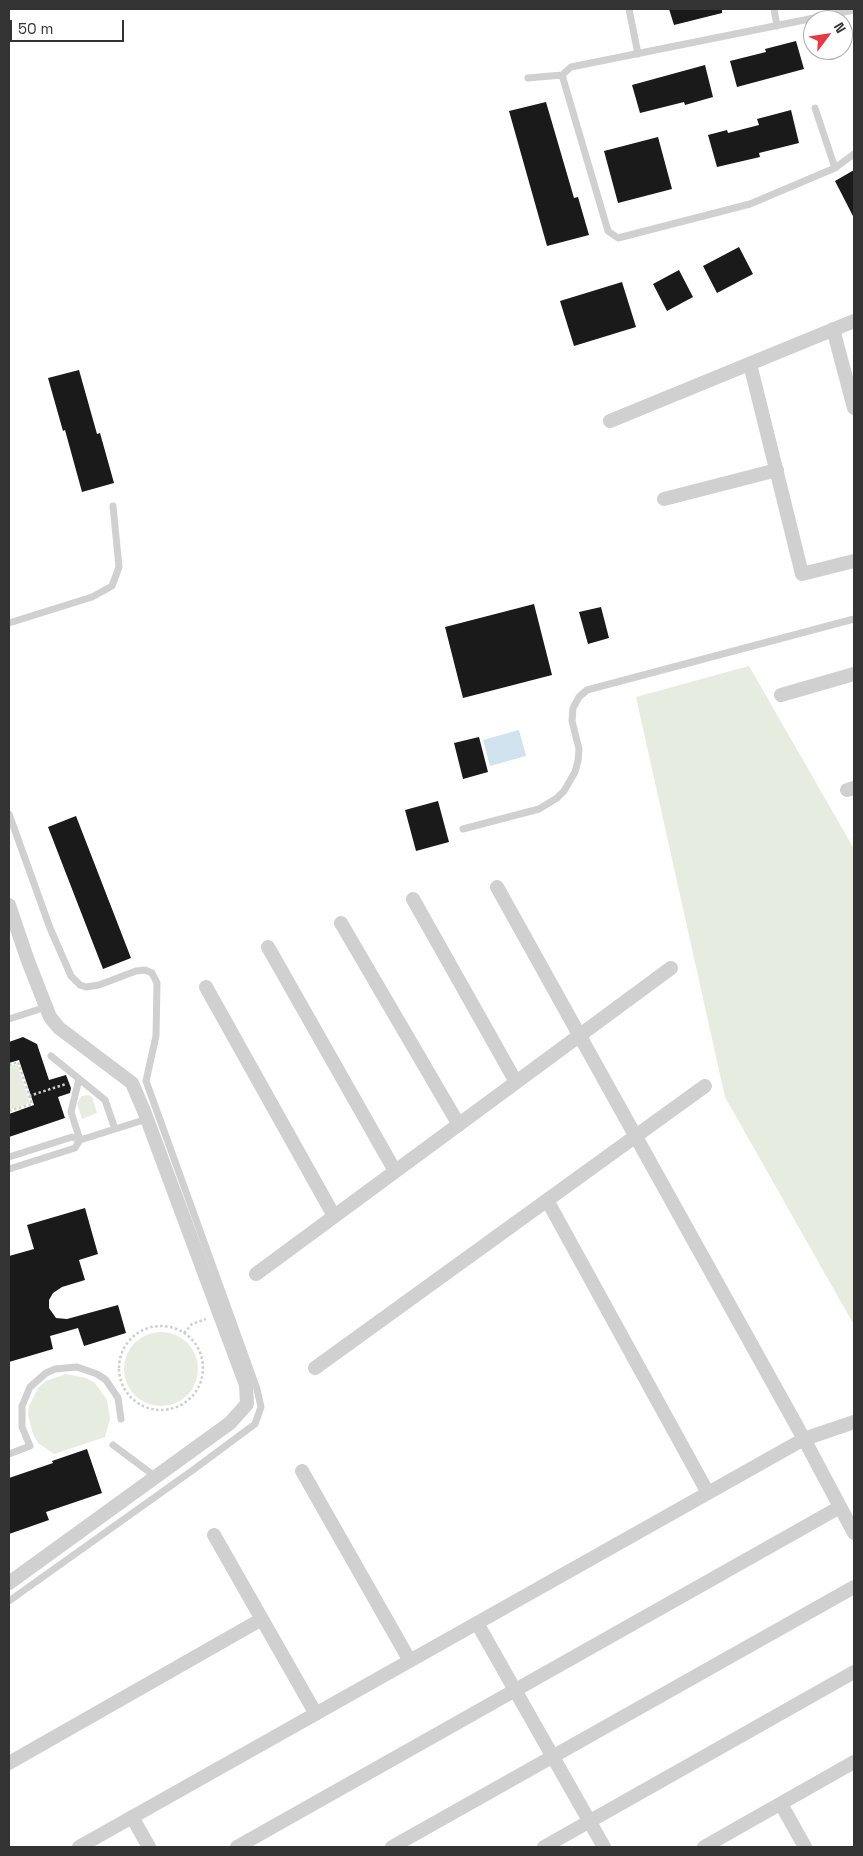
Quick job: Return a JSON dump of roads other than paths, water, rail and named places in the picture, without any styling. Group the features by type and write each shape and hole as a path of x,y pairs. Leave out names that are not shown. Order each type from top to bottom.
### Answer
{"street":[{"path":"610,421 854,321"},
{"path":"833,330 854,408"},
{"path":"750,364 802,574 854,561"},
{"path":"664,499 777,470"},
{"path":"782,695 854,674"},
{"path":"498,886 804,1439 854,1534"},
{"path":"413,900 516,1082"},
{"path":"9,905 50,1017 60,1028 132,1083 246,1385 247,1404 230,1423 9,1583"},
{"path":"341,922 459,1125"},
{"path":"268,947 395,1171"},
{"path":"256,1274 671,968"},
{"path":"206,988 334,1216"},
{"path":"315,1368 705,1086"},
{"path":"548,1200 708,1493"},
{"path":"79,1847 804,1439 854,1422"},
{"path":"302,1471 410,1661"},
{"path":"237,1847 840,1507"},
{"path":"214,1535 316,1714"},
{"path":"392,1847 854,1587"},
{"path":"9,1763 262,1619"},
{"path":"478,1623 604,1847"},
{"path":"544,1847 854,1672"},
{"path":"704,1847 854,1762"},
{"path":"781,1804 805,1847"},
{"path":"132,1817 149,1847"}],"lane":[{"path":"630,9 638,54"},
{"path":"774,9 777,26"},
{"path":"528,78 562,75 571,67 854,10"},
{"path":"562,75 608,230 618,238 750,204 835,168 854,154"},
{"path":"815,108 835,168"},
{"path":"9,623 92,597 112,586 119,567 113,506"},
{"path":"463,830 539,809 557,798 575,772 579,749 572,721 573,708 579,697 586,690 854,619"},
{"path":"9,814 50,928 71,976 80,985 86,987 99,985 136,971 145,970 152,973 157,983 156,1036 146,1081 258,1389 261,1407 255,1424 9,1601"},
{"path":"9,1019 46,1006"},
{"path":"51,1056 105,1100 115,1129"},
{"path":"9,1169 75,1148 80,1140 71,1112 79,1079"},
{"path":"9,1157 72,1137 80,1140 147,1119"},
{"path":"9,1454 30,1446 22,1427 21,1416 24,1401 30,1387 38,1379 56,1369 77,1366 101,1377 113,1388 118,1398 122,1419"},
{"path":"113,1445 156,1477"}],"water":[{"path":"519,730 526,756 490,766 483,740"}]}
